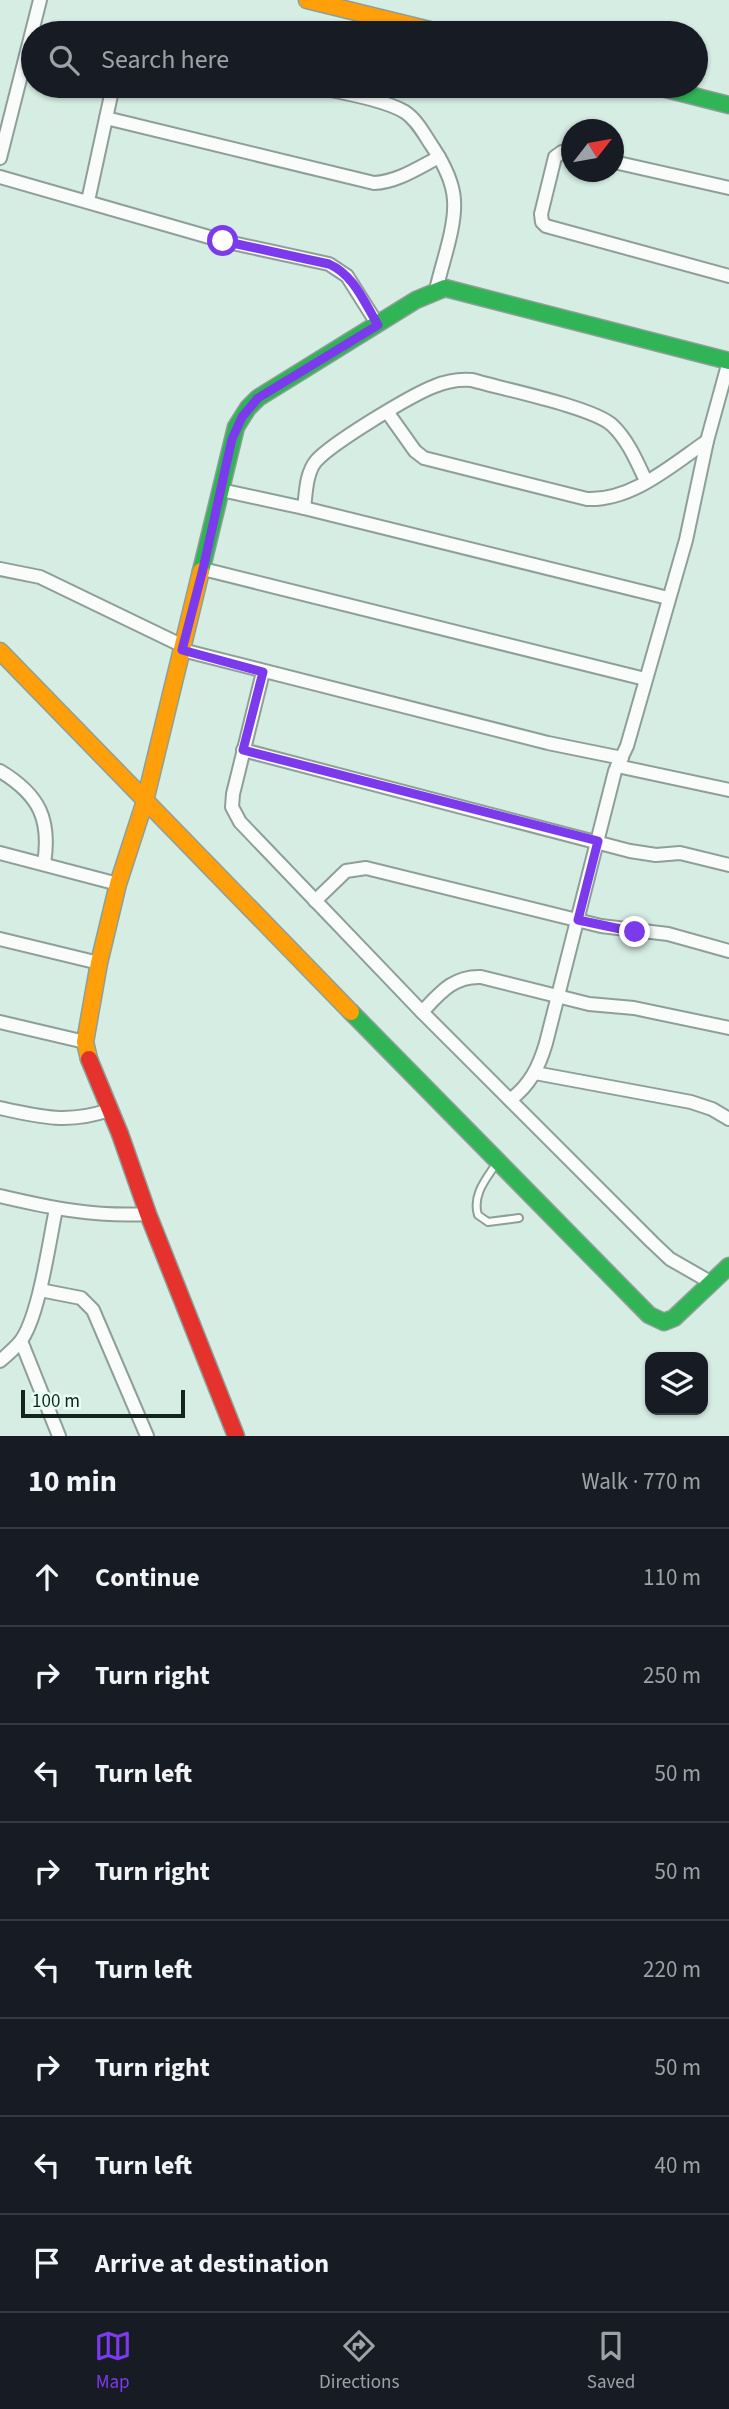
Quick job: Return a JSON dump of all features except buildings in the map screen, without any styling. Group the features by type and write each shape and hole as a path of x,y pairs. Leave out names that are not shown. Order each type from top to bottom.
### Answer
{"street":[{"path":"35,21 40,0"},
{"path":"307,0 393,21"},
{"path":"0,158 21,75"},
{"path":"88,201 110,98"},
{"path":"358,98 393,107 415,120 439,157 452,187 453,219 436,290"},
{"path":"701,98 729,105"},
{"path":"106,118 374,183 385,183 439,157"},
{"path":"561,153 555,157 541,214 542,222 546,226 729,276"},
{"path":"624,164 729,188"},
{"path":"0,177 223,241 329,264 347,276 378,325"},
{"path":"236,1436 148,1214 120,1134 90,1066 85,1042 99,963 118,884 145,801 203,569 232,439 248,408 272,390 436,290 455,289 729,361 686,540 619,762 546,1043 535,1073 510,1100"},
{"path":"304,508 314,464 330,449 437,385 461,379 585,411 611,424 631,451 646,481"},
{"path":"388,412 415,451 432,461 587,499 610,498 628,492 708,441"},
{"path":"221,490 668,598"},
{"path":"0,569 40,578 182,648 263,672 729,790"},
{"path":"203,569 645,679"},
{"path":"0,651 497,1162 655,1319 664,1322 674,1318 729,1266"},
{"path":"263,672 233,794 232,807 235,815 251,836 422,1012 670,1259 712,1283"},
{"path":"243,750 645,854 680,853 729,865"},
{"path":"0,771 23,788 43,815 47,828 44,864"},
{"path":"0,853 118,884"},
{"path":"314,901 346,871 366,868 578,920 635,932 668,934 729,951"},
{"path":"0,939 99,963"},
{"path":"422,1012 445,988 467,976 498,980 589,1004 634,1008 729,1028"},
{"path":"0,1022 85,1042"},
{"path":"535,1073 691,1102 729,1119"},
{"path":"0,1108 59,1119 91,1116 109,1110"},
{"path":"0,1196 56,1209 110,1216 148,1214"},
{"path":"0,1361 21,1341 40,1290 56,1209"},
{"path":"40,1290 81,1298 93,1310 147,1436"},
{"path":"21,1341 59,1436"}],"lane":[{"path":"497,1162 481,1185 476,1203 478,1215 488,1222 519,1218"}],"traffic: fast":[{"path":"701,98 729,105"},
{"path":"201,571 236,427 248,408 258,398 416,300 445,288 729,361"},
{"path":"351,1012 649,1315 664,1322 674,1318 729,1266"}],"traffic: slow":[{"path":"307,0 393,21"},
{"path":"89,1059 85,1042 99,963 118,884 145,801 201,571"},
{"path":"0,651 351,1012"}],"traffic: jam":[{"path":"89,1059 236,1436"}],"route":[{"path":"223,241 339,268 355,286 378,325 258,398 242,417 232,439 182,650 263,672 243,750 598,841 578,920 635,932"}]}
